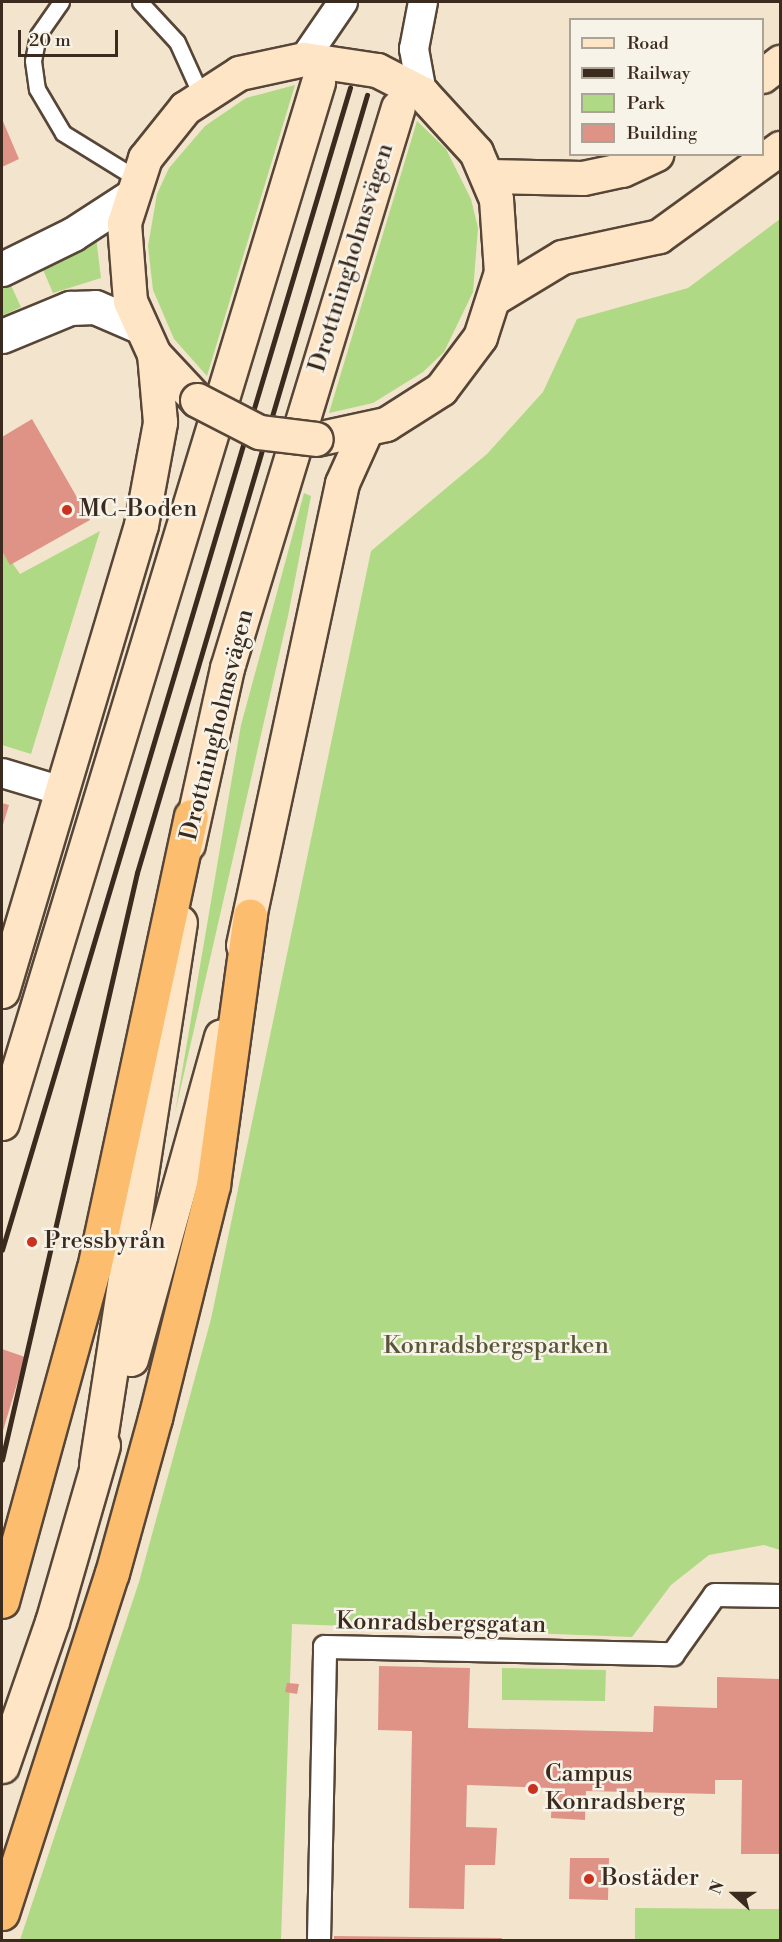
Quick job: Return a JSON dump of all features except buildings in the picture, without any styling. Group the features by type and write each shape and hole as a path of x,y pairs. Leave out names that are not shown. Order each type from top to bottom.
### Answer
{"highway":[{"path":"2,1601 94,1269 191,816"},
{"path":"2,1913 112,1573 158,1407 213,1185 250,916"}],"main road":[{"path":"764,74 780,62"},
{"path":"2,991 157,460 160,400 122,249 133,187 169,123 201,95 239,73 311,71 361,65 410,100 460,130 488,176 502,248 496,297 470,356 441,389 405,415 365,432 315,439 260,432 197,400 146,340"},
{"path":"2,1124 311,71"},
{"name":"Drottningholmsvägen","path":"96,1466 176,966 191,816 227,668 410,100"},
{"path":"488,176 583,178 622,170 653,156"},
{"path":"496,297 562,258 659,236 774,157"},
{"name":"Drottningholmsvägen","path":"2,1766 52,1622 96,1466 155,1288 250,916 342,483 365,432"}],"street":[{"path":"311,71 343,2"},
{"name":"Drottningholmsvägen","path":"410,100 414,49 423,2"},
{"path":"2,269 73,234 133,187"},
{"path":"2,336 70,308 95,307 146,340"},
{"path":"2,773 62,791"},
{"name":"Konradsbergsgatan","path":"319,1941 325,1647 674,1654 715,1595 780,1596"}],"lane":[{"path":"61,2 38,35 33,61 37,89 63,133 133,187"},
{"path":"140,2 177,42 201,95"}],"green space":[{"path":"295,85 207,376 174,339 153,290 148,246 157,194 169,168 205,126 246,98"},
{"path":"417,121 446,149 471,199 478,228 473,292 444,352 423,372 373,403 329,413"},
{"name":"Konradsbergsparken","path":"780,219 780,1550 764,1545 709,1555 671,1585 632,1637 292,1624 281,1940 20,1940 139,1582 211,1319 371,551 487,454 543,392 577,319 688,288"},
{"path":"96,237 101,278 53,293 41,265"},
{"path":"9,281 21,307 2,316 2,284"},
{"path":"304,493 311,496 288,616 175,1113 241,725"},
{"path":"100,531 31,754 2,745 2,548 20,574"},
{"path":"502,1668 606,1670 605,1701 502,1700"},
{"path":"635,1908 780,1909 780,1940 635,1940"}],"railway":[{"path":"2,1250 350,88"},
{"path":"2,1460 137,873 367,95"}],"place":[{"name":"MC-Boden","path":"67,510"},
{"name":"Pressbyrån","path":"32,1242"},
{"name":"Campus Konradsberg","path":"533,1789"},
{"name":"Bostäder","path":"589,1879"}]}
